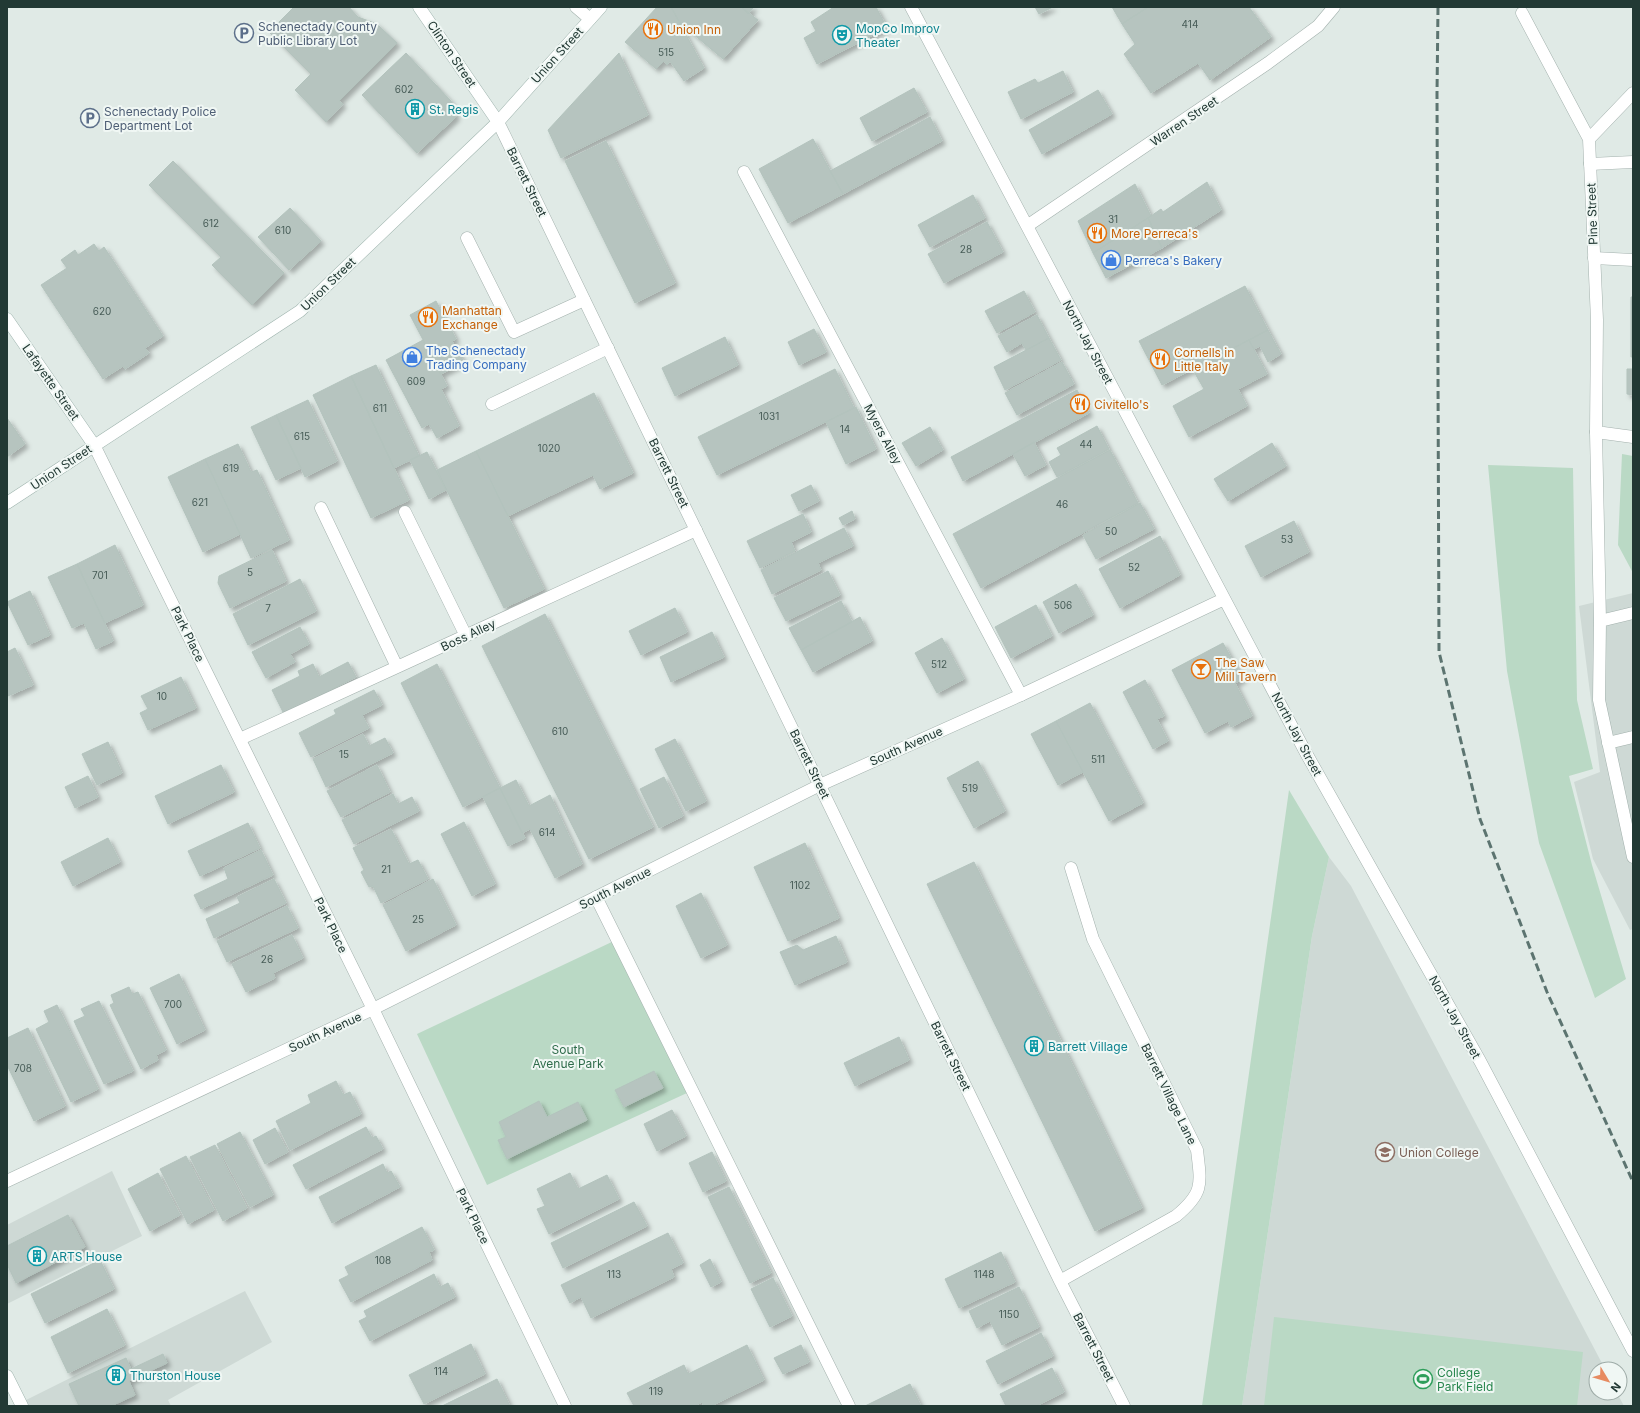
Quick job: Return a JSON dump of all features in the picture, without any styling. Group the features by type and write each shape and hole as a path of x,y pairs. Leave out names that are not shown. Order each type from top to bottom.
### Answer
{"street":[{"name":"Clinton Street","path":"419,7 498,122"},
{"path":"576,7 590,19"},
{"name":"Union Street","path":"7,503 300,311 498,122 600,7"},
{"name":"North Jay Street","path":"911,7 1306,753 1480,1060 1633,1351"},
{"name":"Warren Street","path":"1027,226 1268,63 1318,26 1334,7"},
{"name":"Pine Street","path":"1522,13 1589,139 1597,320 1596,432 1600,621 1599,700 1633,857"},
{"path":"1589,139 1633,93"},
{"name":"Barrett Street","path":"498,122 1060,1281 1124,1406"},
{"path":"1590,164 1633,162"},
{"name":"Myers Alley","path":"744,172 1021,695"},
{"path":"467,238 514,332 584,300"},
{"path":"1594,258 1633,260"},
{"name":"Lafayette Street","path":"7,319 94,445"},
{"path":"492,404 608,348"},
{"path":"1596,432 1633,437"},
{"name":"Park Place","path":"94,445 373,1009 565,1406"},
{"path":"321,508 397,667"},
{"path":"405,512 466,636"},
{"name":"Boss Alley","path":"240,739 696,530"},
{"name":"South Avenue","path":"7,1181 373,1009 820,785 1021,695 1224,599"},
{"path":"1600,621 1633,613"},
{"path":"1608,743 1633,737"},
{"name":"Barrett Village Lane","path":"1060,1281 1176,1216 1192,1203 1198,1190 1200,1174 1197,1150 1093,939 1071,868"},
{"path":"596,897 849,1406"},
{"path":"7,1376 22,1406"}],"shaded area":[{"path":"1633,593 1633,929 1630,930 1593,859 1574,782 1600,772 1579,606"},
{"name":"Union College","path":"1329,857 1351,886 1601,1361 1588,1361 1588,1401 1621,1401 1624,1406 1242,1406 1312,936"},
{"path":"112,1171 142,1236 7,1304 7,1225"},
{"path":"245,1291 272,1342 168,1400 171,1406 14,1406"}],"green space":[{"path":"1622,454 1633,456 1633,573 1618,545"},
{"path":"1488,465 1573,468 1577,700 1593,769 1569,776 1592,865 1626,979 1595,998 1539,843 1507,671"},
{"path":"1289,790 1329,857 1312,936 1242,1406 1202,1406"},
{"name":"South Avenue Park","path":"616,940 687,1093 487,1185 417,1034"},
{"name":"College Park Field","path":"1274,1317 1583,1352 1577,1406 1264,1406"}],"building":[{"path":"294,7 349,7 358,17 377,24 397,43 339,101 343,104 326,122 295,90 311,74 269,32"},
{"path":"657,7 671,7 704,68 684,81 670,61 667,65 664,61 656,69 625,42"},
{"path":"671,7 741,7 758,20 723,59 680,23"},
{"path":"741,7 754,7 748,14"},
{"name":"MopCo Improv Theater","path":"834,7 876,7 887,28 817,64 804,38 816,31 811,22"},
{"path":"1035,7 1053,7 1039,14"},
{"path":"1112,7 1148,7 1122,24"},
{"path":"1148,7 1249,7 1271,37 1210,80 1198,63 1151,93 1124,54 1135,44 1122,24"},
{"name":"St. Regis","path":"406,53 451,101 456,117 417,153 362,95"},
{"path":"619,53 648,115 561,158 548,130"},
{"path":"1063,71 1073,92 1021,119 1008,92 1035,79 1038,83"},
{"path":"914,88 927,112 872,141 860,118"},
{"path":"1098,90 1112,114 1042,154 1029,130"},
{"path":"930,117 942,141 843,194 830,171"},
{"path":"813,139 843,194 788,223 759,169"},
{"path":"606,141 675,283 635,303 565,161"},
{"path":"173,161 284,273 252,305 212,265 221,257 149,185"},
{"path":"1207,182 1221,210 1162,248 1148,218 1161,209 1163,212"},
{"path":"1135,184 1151,216 1093,253 1078,221"},
{"path":"973,195 985,218 930,247 918,225"},
{"path":"290,208 321,241 289,270 258,237"},
{"path":"1148,218 1162,248 1106,278 1093,253"},
{"path":"987,222 1003,252 944,283 928,254"},
{"path":"94,244 99,251 104,247 163,336 145,348 149,353 125,369 123,366 103,379 41,285 67,268 61,260 75,250 78,255"},
{"path":"1245,286 1268,330 1162,385 1139,341"},
{"path":"1024,291 1035,312 997,333 985,311"},
{"path":"1631,297 1633,297 1633,357 1631,357"},
{"path":"436,301 456,339 452,341 464,362 441,374 410,315"},
{"path":"1037,315 1049,338 1026,350 1022,343 1007,352 998,336"},
{"path":"814,329 826,352 799,365 788,342"},
{"path":"1268,330 1281,354 1268,362 1260,346 1254,349 1249,340"},
{"path":"725,337 738,365 675,396 662,368"},
{"path":"1049,338 1061,360 1005,390 994,367"},
{"path":"423,340 447,386 441,389 459,426 437,438 429,424 422,428 386,360"},
{"path":"1249,340 1267,374 1238,389 1247,406 1189,437 1173,406 1204,389 1193,370"},
{"path":"1062,362 1074,384 1017,415 1005,393"},
{"path":"376,365 419,456 394,468 351,376"},
{"path":"835,369 854,408 717,475 698,437"},
{"path":"1627,369 1633,369 1633,395 1627,394"},
{"path":"351,376 409,500 371,518 313,395"},
{"path":"1077,390 1089,413 963,481 951,457"},
{"path":"594,393 633,473 600,489 593,475 508,516 476,451"},
{"path":"308,400 337,461 305,477 276,415"},
{"path":"856,407 876,449 846,464 826,422"},
{"path":"276,415 301,468 276,480 251,427"},
{"path":"7,418 25,444 7,457"},
{"path":"1097,426 1109,449 1057,477 1049,462 1061,455 1057,448"},
{"path":"930,427 943,450 916,466 902,443"},
{"path":"1034,442 1046,465 1025,476 1013,454"},
{"path":"1272,443 1286,466 1228,501 1214,479"},
{"path":"238,444 251,472 257,470 289,540 251,558 205,459"},
{"path":"1110,450 1138,503 981,588 953,534"},
{"path":"476,451 544,589 504,608 437,470"},
{"path":"427,452 446,490 429,499 410,460"},
{"path":"205,459 240,534 203,552 168,477"},
{"path":"811,485 819,501 799,511 791,495"},
{"path":"1140,503 1154,529 1096,559 1083,535"},
{"path":"852,511 855,519 843,525 839,518"},
{"path":"803,514 811,532 791,542 795,551 760,568 747,541"},
{"path":"1294,521 1309,552 1261,577 1245,546"},
{"path":"844,528 853,546 818,563 821,570 772,594 761,570"},
{"path":"1160,536 1180,575 1120,608 1099,569"},
{"path":"115,545 143,605 105,623 77,564"},
{"path":"272,550 286,581 230,608 218,583 219,576"},
{"path":"77,564 113,641 96,649 84,623 72,628 48,577"},
{"path":"828,571 840,595 786,621 774,598"},
{"path":"300,579 316,611 248,645 233,614"},
{"path":"1076,584 1093,615 1059,633 1043,602"},
{"path":"30,591 50,635 28,645 7,602"},
{"path":"841,601 852,622 801,650 789,628"},
{"path":"1036,605 1052,636 1011,658 995,627"},
{"path":"675,608 687,632 641,655 629,631"},
{"path":"545,614 653,827 589,859 482,646"},
{"path":"860,617 872,641 813,672 801,650"},
{"path":"300,627 309,644 290,654 295,662 266,678 252,652"},
{"path":"712,632 724,657 671,682 660,657"},
{"path":"942,638 964,679 937,693 915,653"},
{"path":"1223,643 1243,679 1235,683 1252,716 1231,727 1228,721 1205,733 1172,670"},
{"path":"15,648 33,685 8,696 7,652"},
{"path":"348,662 356,677 284,714 272,690 300,676 298,671 313,664 319,677"},
{"path":"437,664 500,788 463,807 401,683"},
{"path":"181,677 196,708 148,730 140,713 148,709 141,696"},
{"path":"1145,680 1164,716 1157,719 1168,741 1153,749 1123,692"},
{"path":"374,690 382,705 362,715 369,728 311,757 299,733 336,714 334,710"},
{"path":"1090,703 1143,803 1109,821 1056,721"},
{"path":"1056,721 1083,772 1058,785 1031,734"},
{"path":"363,734 369,746 385,738 393,753 326,787 313,759"},
{"path":"675,739 706,801 686,811 655,749"},
{"path":"108,742 122,773 97,785 82,754"},
{"path":"978,761 1005,811 974,828 947,778"},
{"path":"221,765 234,792 168,824 155,796"},
{"path":"377,765 390,792 341,817 327,791"},
{"path":"88,776 98,797 75,808 65,787"},
{"path":"664,777 683,816 659,828 640,789"},
{"path":"516,780 529,806 550,795 582,864 555,878 530,829 522,833 500,788"},
{"path":"500,788 525,838 508,846 483,797"},
{"path":"393,794 398,804 412,797 419,811 354,844 342,820"},
{"path":"464,822 495,884 472,896 441,834"},
{"path":"248,823 260,848 200,876 188,851"},
{"path":"391,829 409,864 418,860 428,879 381,903 373,886 369,887 361,872 364,870 353,848"},
{"path":"108,838 120,862 73,886 61,862"},
{"path":"805,843 839,918 788,941 754,867"},
{"path":"261,850 273,875 201,909 194,895 228,879 224,868"},
{"name":"Barrett Village","path":"974,862 1142,1208 1095,1231 927,884"},
{"path":"274,879 286,903 214,938 206,919 240,903 237,897"},
{"path":"433,879 456,925 406,951 383,905"},
{"path":"701,893 727,945 701,958 676,906"},
{"path":"287,906 298,928 227,962 217,941"},
{"path":"292,935 303,958 273,973 275,978 246,992 232,964"},
{"path":"836,936 847,962 795,985 780,952 797,945 803,950"},
{"path":"179,974 205,1030 177,1044 150,988"},
{"path":"129,987 132,994 138,992 166,1050 156,1055 158,1060 141,1069 110,1005 114,1003 111,995"},
{"path":"99,1001 133,1071 104,1084 74,1021 85,1016 81,1009"},
{"path":"57,1005 98,1089 71,1102 36,1029 49,1022 44,1011"},
{"path":"28,1028 65,1106 34,1121 7,1065 7,1038"},
{"path":"899,1037 909,1060 855,1086 844,1063"},
{"path":"654,1071 663,1088 624,1107 615,1090"},
{"path":"336,1081 343,1095 350,1092 361,1114 290,1150 276,1121 311,1103 308,1095"},
{"path":"539,1101 547,1117 578,1102 587,1120 507,1159 498,1140 506,1137 499,1122"},
{"path":"672,1110 686,1136 657,1151 644,1124"},
{"path":"366,1127 372,1138 376,1136 383,1149 306,1189 293,1165"},
{"path":"275,1128 288,1152 265,1164 253,1140"},
{"path":"240,1132 273,1195 250,1207 217,1144"},
{"path":"215,1145 247,1208 223,1221 190,1157"},
{"path":"712,1152 726,1181 703,1192 689,1163"},
{"path":"186,1156 214,1210 188,1224 160,1169"},
{"path":"383,1164 387,1173 391,1171 400,1187 332,1223 319,1197"},
{"path":"158,1173 180,1215 150,1231 128,1189"},
{"path":"570,1173 578,1189 607,1175 619,1199 549,1234 537,1209 545,1206 537,1189"},
{"path":"729,1187 771,1273 750,1283 708,1197"},
{"path":"634,1202 647,1226 563,1268 551,1243"},
{"name":"ARTS House","path":"68,1215 85,1247 16,1283 7,1264 7,1246"},
{"path":"422,1227 434,1250 429,1252 432,1260 351,1302 339,1280 349,1275 345,1267"},
{"path":"668,1233 683,1263 671,1269 674,1277 591,1318 581,1297 570,1303 561,1285"},
{"path":"1001,1252 1015,1282 959,1308 945,1279"},
{"path":"710,1259 721,1282 711,1287 700,1265"},
{"path":"100,1260 114,1289 45,1323 31,1294"},
{"path":"434,1274 440,1287 448,1283 455,1297 370,1341 359,1321 367,1317 364,1311"},
{"path":"773,1278 792,1316 770,1327 751,1289"},
{"path":"1019,1287 1039,1327 1002,1345 990,1321 977,1328 969,1311"},
{"path":"107,1309 125,1345 68,1373 51,1337"},
{"path":"1041,1333 1053,1356 998,1384 986,1361"},
{"path":"471,1344 485,1374 424,1404 409,1375"},
{"path":"747,1345 764,1380 711,1406 704,1406 702,1402 695,1406 634,1406 627,1393 684,1365 688,1374"},
{"path":"801,1345 809,1362 783,1374 774,1358"},
{"name":"Thurston House","path":"163,1354 167,1363 129,1381 135,1395 111,1406 79,1406 69,1384 126,1358 131,1369"},
{"path":"1052,1368 1064,1392 1036,1406 1006,1406 1000,1394"},
{"path":"497,1379 510,1406 442,1406"},
{"path":"910,1384 921,1406 865,1406"}],"railway":[{"path":"1438,7 1439,652 1480,819 1547,992 1633,1182"}],"place":[{"name":"Union Inn","path":"653,29"},
{"name":"Schenectady County Public Library Lot","path":"244,33"},
{"name":"MopCo Improv Theater","path":"842,35"},
{"name":"St. Regis","path":"415,109"},
{"name":"Schenectady Police Department Lot","path":"90,118"},
{"name":"More Perreca's","path":"1097,233"},
{"name":"Perreca's Bakery","path":"1111,260"},
{"name":"Manhattan Exchange","path":"428,317"},
{"name":"The Schenectady Trading Company","path":"412,357"},
{"name":"Cornells in Little Italy","path":"1160,359"},
{"name":"Civitello's","path":"1080,404"},
{"name":"The Saw Mill Tavern","path":"1201,669"},
{"name":"Barrett Village","path":"1034,1046"},
{"name":"Union College","path":"1385,1152"},
{"name":"ARTS House","path":"37,1256"},
{"name":"Thurston House","path":"116,1375"},
{"name":"College Park Field","path":"1423,1379"}]}
